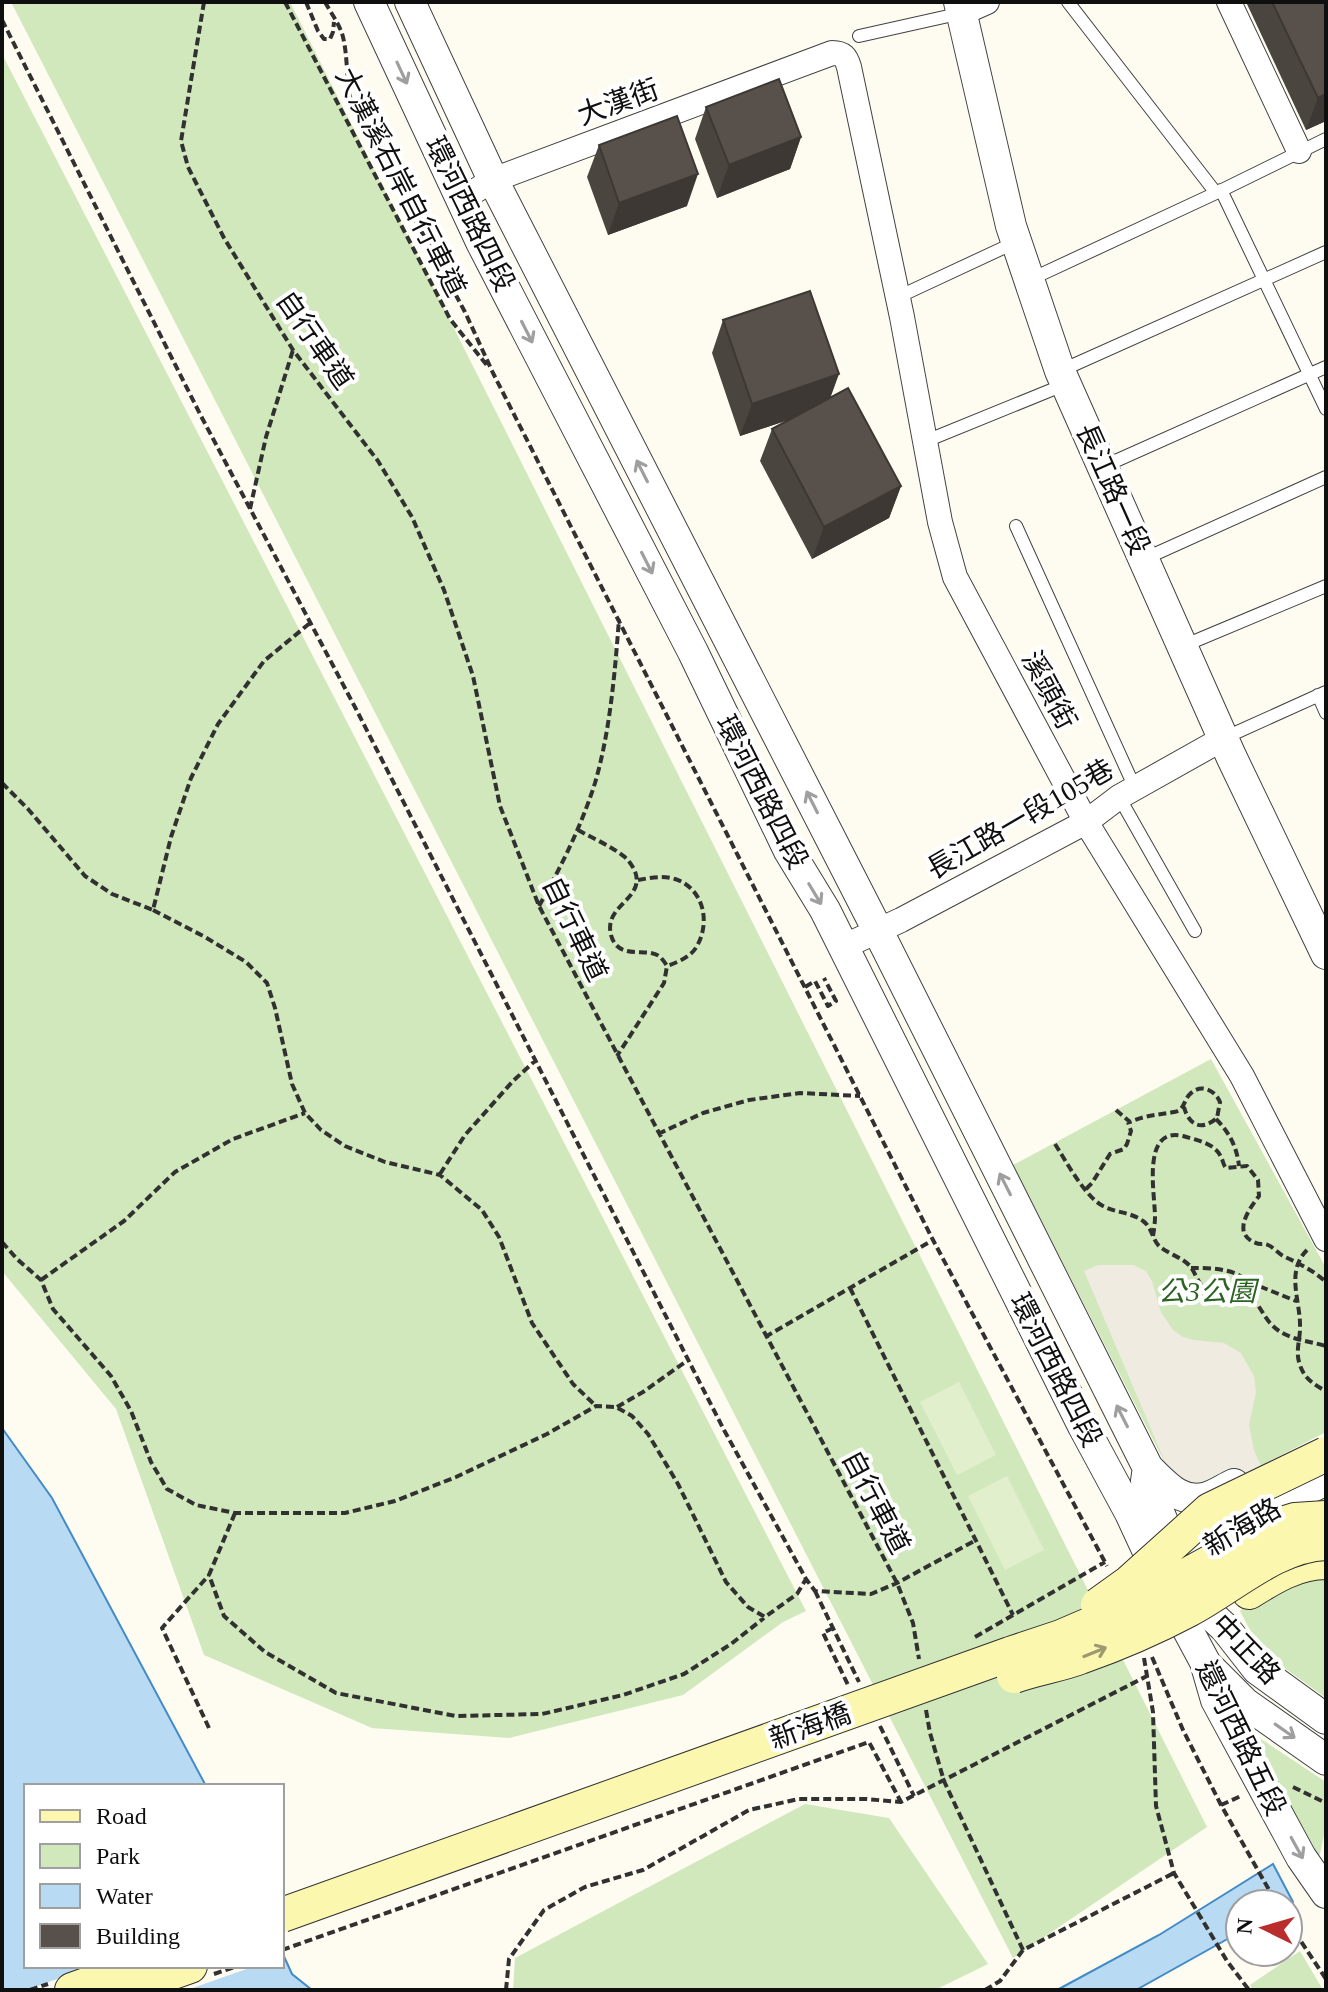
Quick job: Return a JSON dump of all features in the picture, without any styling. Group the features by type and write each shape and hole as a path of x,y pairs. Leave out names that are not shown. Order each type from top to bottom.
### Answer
{"main road":[{"path":"1010,1654 1103,1602 1130,1582 1210,1510 1326,1454"},
{"name":"新海橋","path":"284,1914 1061,1637 1155,1594 1276,1526 1295,1520 1326,1518"},
{"name":"新海橋","path":"284,1932 954,1696 1078,1658 1187,1611 1284,1552 1301,1545 1326,1543"},
{"path":"1211,1615 1279,1573 1311,1562 1326,1562"},
{"path":"72,1990 133,1968"},
{"path":"122,1990 184,1968"}],"street":[{"name":"環河西路四段","path":"369,2 481,242 693,652 789,851 825,910 1083,1426 1130,1513 1171,1572"},
{"name":"環河西路四段","path":"410,2 493,180 878,931 1148,1468 1146,1481 1171,1572"},
{"path":"1229,2 1299,151"},
{"name":"長江路一段","path":"969,6 1016,242 1063,377 1224,738 1323,940"},
{"name":"大漢街","path":"462,199 493,180 832,53 845,57 859,115"},
{"name":"溪頭街","path":"859,115 898,297 940,522 955,577 1086,822 1242,1076 1319,1242"},
{"name":"長江路一段105巷","path":"843,947 1086,822 1127,792 1224,738"},
{"path":"1148,1468 1171,1490 1186,1499 1205,1498 1326,1439"},
{"name":"新海路","path":"1171,1572 1226,1533 1326,1480"},
{"name":"中正路","path":"1171,1572 1225,1628 1257,1669 1326,1719"},
{"name":"還河西路五段","path":"1171,1572 1216,1700 1301,1857 1326,1893"},
{"name":"中正路","path":"1205,1662 1245,1703 1326,1760"}],"lane":[{"path":"1068,2 1219,192 1326,409"},
{"path":"859,36 969,6"},
{"path":"1029,280 1326,139"},
{"path":"898,297 1016,242"},
{"path":"926,441 1326,252"},
{"path":"1102,467 1326,367"},
{"path":"1144,559 1326,477"},
{"path":"1016,526 1127,792 1195,931"},
{"path":"1183,646 1326,586"},
{"path":"1224,738 1322,694 1326,713"}],"path":[{"name":"自行車道","path":"204,2 181,141 188,167 224,238 293,350 378,461 412,517 444,590 473,676 500,806 539,906 897,1583 913,1623 921,1668"},
{"name":"大漢溪右岸自行車道","path":"285,2 450,319 493,373"},
{"path":"306,2 324,39 330,39 334,19"},
{"path":"325,2 342,33 351,101 465,312 493,373 933,1240 1109,1569"},
{"path":"2,20 201,416 311,622 688,1360 806,1579 815,1591 871,1594 976,1540"},
{"path":"250,509 266,437 293,350"},
{"path":"539,906 578,830 595,781 608,720 619,619"},
{"path":"153,910 171,837 191,778 218,724 264,661 311,622"},
{"path":"2,783 85,876 112,894 153,910 205,937 246,962 267,983 292,1084 305,1113 321,1130 345,1146 385,1162 440,1175 482,1210 499,1237 532,1323 573,1384 596,1406"},
{"path":"578,830 623,855 638,880 635,891 617,908 611,922 611,937 620,947 633,953 660,956 667,966 664,983 617,1056"},
{"path":"638,880 658,876 676,879 694,890 703,906 705,927 696,948 681,961 667,966"},
{"path":"805,987 815,981 828,1006 836,1001 824,978"},
{"path":"440,1175 465,1135 536,1060"},
{"path":"1210,1090 1220,1102 1219,1114 1208,1124 1194,1124 1188,1120 1184,1107 1186,1098 1194,1091 1210,1090"},
{"path":"658,1134 703,1113 749,1100 800,1093 860,1096"},
{"path":"1128,1122 1177,1112 1184,1107"},
{"path":"1086,1189 1110,1154 1124,1149 1127,1144 1131,1131 1128,1122 1116,1110"},
{"path":"41,1280 124,1221 175,1172 233,1139 305,1113"},
{"path":"1216,1119 1231,1138 1239,1166"},
{"path":"1153,1236 1153,1175 1161,1139 1175,1135 1206,1143 1220,1155 1226,1168 1247,1166 1258,1180 1259,1196 1245,1217 1243,1226 1247,1238 1269,1245 1326,1282"},
{"path":"1055,1144 1098,1204 1143,1221 1156,1244 1189,1265 1202,1287 1221,1299 1254,1300"},
{"path":"765,1337 933,1240"},
{"path":"2,1242 41,1280 53,1309 111,1376 167,1489 196,1505 235,1513 345,1513 395,1501 502,1457 596,1406 616,1407 632,1416 648,1434 678,1484 726,1582 748,1607 765,1617"},
{"path":"1319,1242 1302,1255 1298,1263 1296,1301 1300,1323 1297,1354 1305,1376 1326,1391"},
{"path":"1191,1268 1240,1275 1253,1289 1254,1300 1276,1329 1287,1336 1326,1346"},
{"path":"1247,1281 1296,1301"},
{"path":"850,1288 1013,1615"},
{"path":"616,1407 688,1360"},
{"path":"209,1728 162,1628 209,1575 235,1513"},
{"path":"973,1638 1105,1562"},
{"path":"209,1575 224,1616 265,1652 312,1680 336,1693 456,1716 542,1714 623,1695 684,1674 731,1644 797,1594 806,1579"},
{"path":"833,1628 823,1633 849,1688"},
{"path":"1249,1990 1227,1961 1174,1873 1156,1806 1153,1712 1146,1650 1221,1805 1268,1888"},
{"path":"506,1990 509,1959 544,1910 585,1887 643,1870 749,1810 799,1799 901,1802 1147,1676"},
{"path":"926,1707 944,1781 1023,1950"},
{"path":"284,1949 869,1742 901,1802"},
{"path":"1289,1786 1326,1803"},
{"path":"1221,1805 1244,1794"},
{"path":"985,1990 1000,1981 1023,1950 1174,1873"},
{"path":"1304,1946 1326,1979"}],"green space":[{"path":"11,2 290,2 1207,1827 1013,1958"},
{"path":"2,54 806,1611 783,1622 683,1695 509,1738 372,1728 204,1655 116,1409 2,1271"},
{"name":"公3公園","path":"1211,1059 1326,1268 1326,1432 1222,1486 1168,1469 1013,1165"},
{"path":"959,1382 996,1455 957,1475 920,1402"},
{"path":"1007,1476 1044,1550 1005,1570 968,1496"},
{"path":"1326,1569 1326,1698 1261,1651 1240,1611 1258,1594"},
{"path":"1249,1735 1255,1735 1326,1782 1326,1825 1317,1857"},
{"path":"805,1804 889,1818 988,1964 935,1990 513,1990 515,1958"},
{"path":"1304,1958 1323,1990 1253,1990 1250,1985 1275,1968 1304,1968"}],"shaded area":[{"path":"1098,1265 1133,1265 1146,1271 1161,1312 1173,1330 1194,1340 1224,1343 1241,1353 1254,1376 1256,1392 1249,1425 1261,1466 1222,1486 1188,1488 1168,1469 1084,1271"}],"water":[{"path":"2,1428 52,1498 205,1784 24,1784 24,1968 284,1968 284,1956 292,1974 312,1990 2,1990"},
{"path":"1273,1864 1286,1888 1234,1888"},
{"path":"1224,1895 1224,1941 1136,1990 1057,1990 1159,1935"}],"pier":[{"path":"88,1968 249,1968 187,1990 26,1990"}],"building":[{"path":"1272,2 1326,2 1326,94 1318,98"},
{"path":"779,79 801,137 729,165 706,107"},
{"path":"677,116 698,174 619,203 599,145"},
{"path":"810,291 839,374 752,404 723,320"},
{"path":"848,388 901,486 824,527 772,429"}]}
